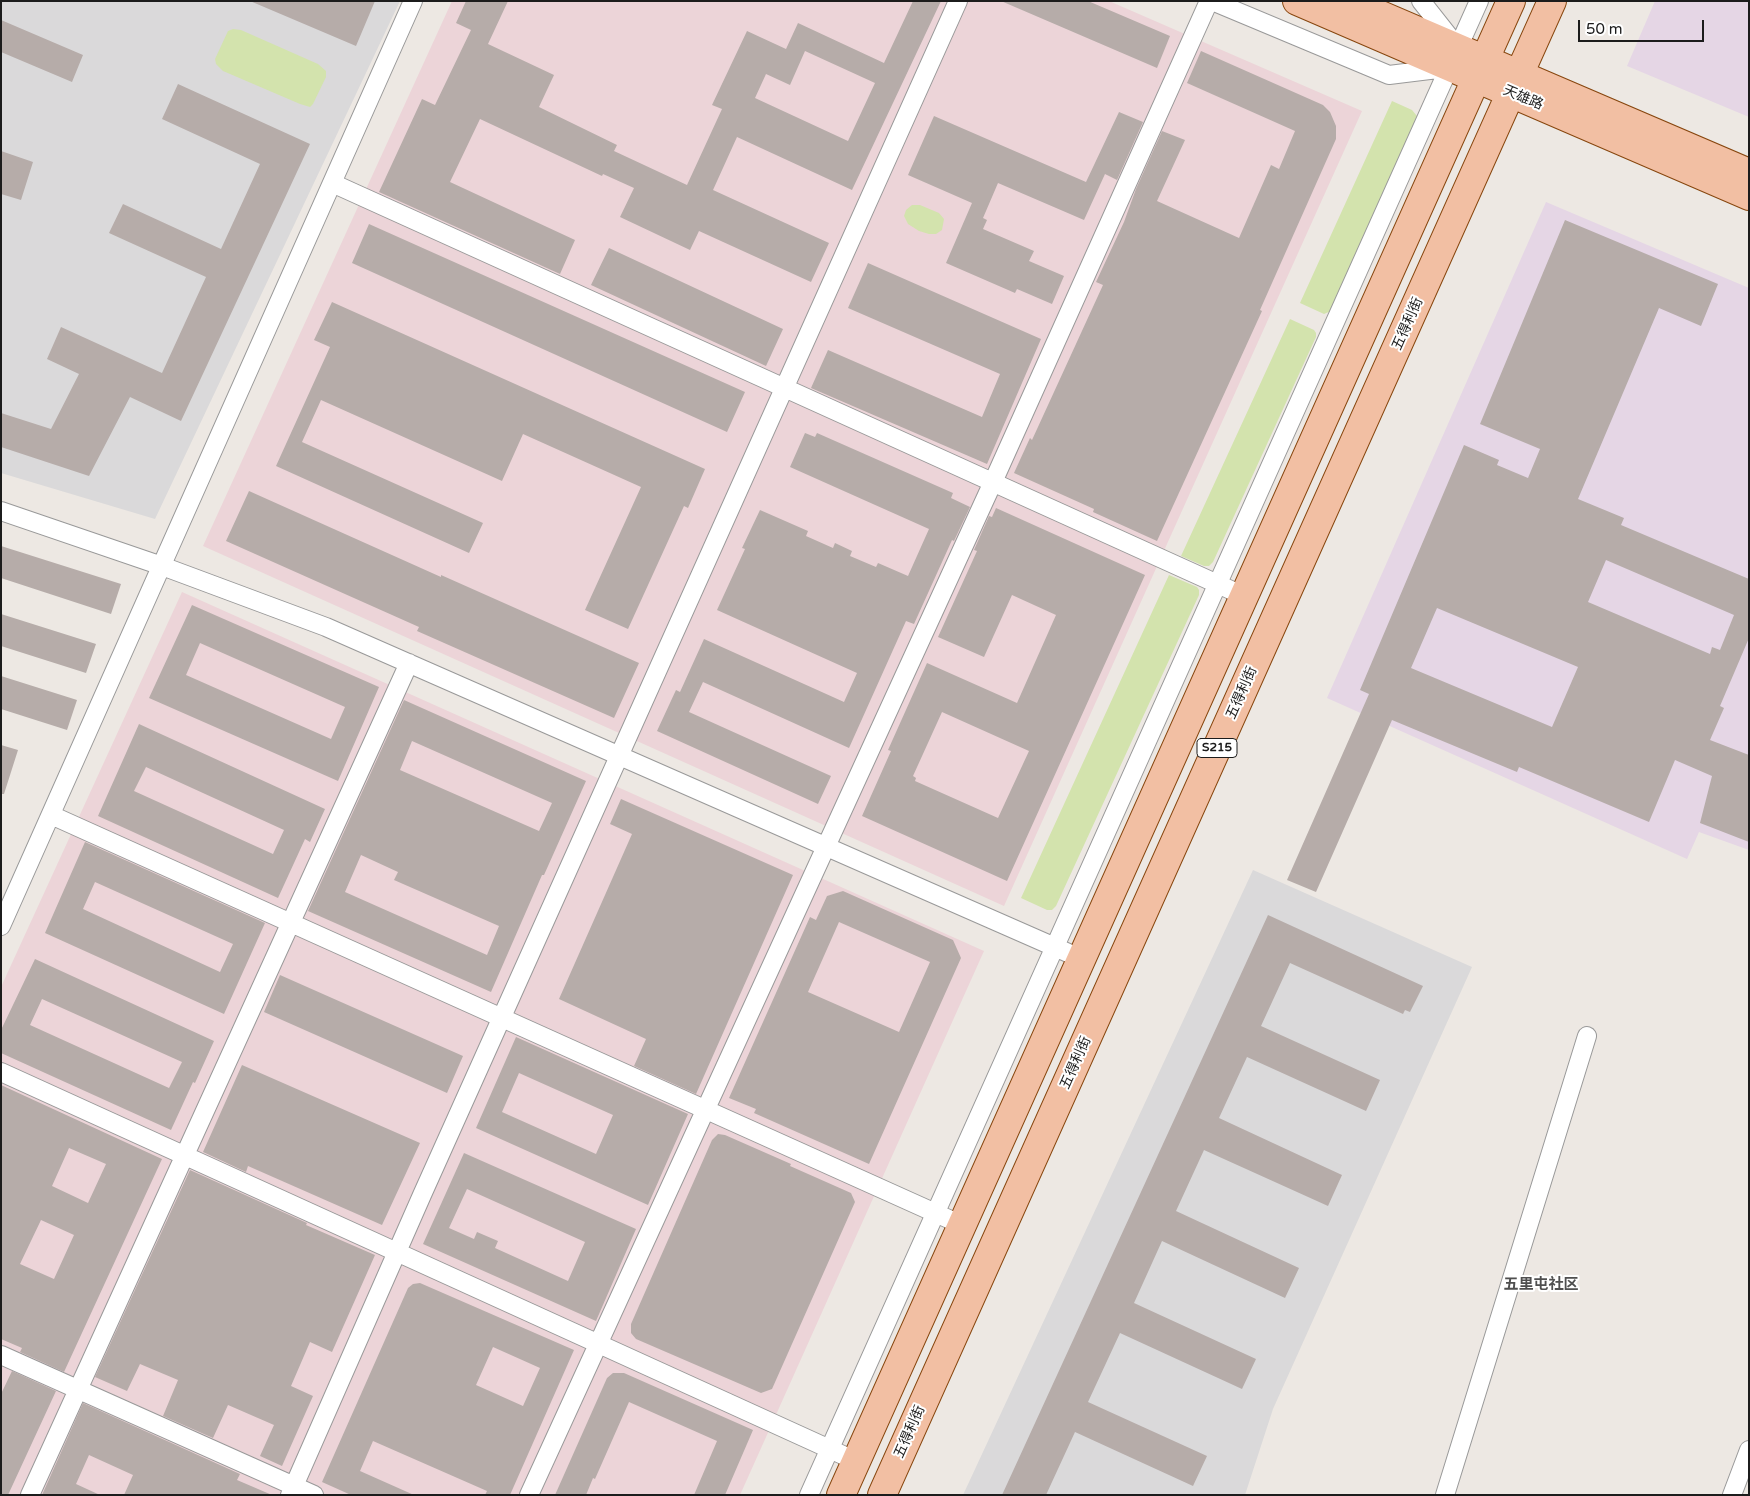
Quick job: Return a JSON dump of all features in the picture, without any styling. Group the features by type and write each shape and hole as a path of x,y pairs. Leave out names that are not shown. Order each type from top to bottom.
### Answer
{"main road":[{"name":"天雄路","path":"1297,1 1481,69 1749,196"},
{"name":"天雄路","path":"1348,1 1454,58"},
{"name":"S215","path":"841,1495 1511,1"},
{"name":"五得利街","path":"882,1495 1552,1"},
{"name":"天雄路","path":"1515,84 1749,174"}],"street":[{"path":"1,926 413,1"},
{"path":"292,1490 619,755 958,1"},
{"path":"529,1495 1210,1 1389,75 1454,58"},
{"path":"1421,1 1454,58"},
{"path":"809,1495 1479,1"},
{"path":"332,183 1244,596"},
{"path":"1,511 162,566 326,627 1082,959"},
{"path":"30,1495 409,663"},
{"path":"51,815 962,1225"},
{"path":"1445,1495 1587,1036"},
{"path":"1,1072 856,1461"},
{"path":"1,1355 78,1389 292,1490 314,1495"},
{"path":"1732,1495 1749,1450"}],"shaded area":[{"path":"1,1 400,1 155,519 1,473"},
{"path":"452,1 1109,1 1362,111 1004,906 203,546"},
{"path":"1655,1 1749,1 1749,117 1627,66"},
{"path":"1546,202 1749,288 1749,850 1699,832 1687,859 1327,698"},
{"path":"182,592 984,951 740,1495 1,1495 1,987"},
{"path":"1253,870 1472,967 1273,1409 1245,1495 963,1495"}],"green space":[{"path":"233,29 241,30 318,64 326,71 326,77 313,104 310,107 300,104 223,71 216,64 215,59 228,31"},
{"path":"1392,101 1412,110 1417,116 1417,122 1331,311 1324,314 1300,303"},
{"path":"912,205 920,205 939,213 944,219 942,230 936,234 929,234 919,231 908,224 904,216 906,210"},
{"path":"1290,319 1314,330 1316,337 1213,562 1209,566 1204,566 1181,556"},
{"path":"1169,575 1197,587 1199,595 1056,906 1052,910 1047,910 1021,898"}],"building":[{"path":"250,1 375,1 356,46"},
{"path":"466,1 508,1 488,44 554,75 539,107 617,145 614,151 687,185 722,109 712,105 747,31 786,49 798,23 884,63 913,1 941,1 852,190 737,137 713,190 829,243 811,282 699,231 690,250 620,217 634,188 603,174 602,176 480,119 450,182 575,240 560,274 379,192 422,99 435,105 471,30 456,23","holes":["805,51 875,83 848,141 755,98 766,74 790,85"]},
{"path":"1001,1 1088,1 1170,36 1157,68"},
{"path":"1,20 83,55 72,82 1,52"},
{"path":"1201,51 1323,105 1330,112 1336,126 1336,139 1260,310 1262,311 1157,541 1093,512 1094,509 1014,473 1030,438 1032,440 1103,285 1096,282 1124,222 1136,189 1162,131 1185,140 1157,201 1239,238 1271,165 1279,169 1295,131 1187,83"},
{"path":"178,84 310,144 181,421 130,397 89,476 1,447 1,413 51,429 79,374 47,359 61,327 162,373 206,277 109,233 123,204 221,249 260,164 162,119"},
{"path":"1119,112 1143,122 1117,180 1105,174 1084,220 998,183 983,218 987,220 983,229 1034,251 1029,261 1064,276 1052,304 1017,289 1015,293 946,263 972,203 908,175 934,116 1086,182"},
{"path":"1,151 33,162 21,200 1,194"},
{"path":"1565,220 1718,284 1701,326 1659,308 1578,499 1624,518 1621,525 1749,579 1749,638 1720,706 1724,708 1710,740 1749,755 1749,842 1700,823 1712,776 1675,760 1649,822 1519,767 1517,772 1392,720 1316,892 1287,880 1369,694 1360,690 1464,445 1499,460 1497,465 1528,478 1540,449 1480,424","holes":["1606,560 1734,615 1720,650 1712,647 1710,654 1588,602","1437,608 1578,667 1552,727 1411,668"]},
{"path":"369,224 745,392 727,432 352,263"},
{"path":"609,248 783,329 766,366 591,285"},
{"path":"868,263 1041,339 987,464 811,388 828,350 982,417 1000,374 848,308"},
{"path":"332,302 705,469 688,508 684,506 628,629 585,610 641,487 523,434 502,481 321,400 302,442 483,523 469,553 276,466 330,347 314,340"},
{"path":"805,433 815,437 817,433 953,493 951,498 970,507 954,541 952,540 914,624 906,621 849,748 703,682 689,712 831,776 818,804 657,731 676,690 680,692 704,639 844,702 857,673 717,610 745,549 742,548 760,510 808,531 806,536 833,548 835,543 852,551 850,556 876,567 878,563 908,576 929,529 790,467"},
{"path":"249,491 639,663 614,718 417,631 419,627 226,541"},
{"path":"996,508 1145,575 1007,881 862,816 891,751 888,750 927,663 1017,703 1056,615 1012,595 984,657 938,637 977,551 974,550 989,516 992,517","holes":["942,712 1029,751 998,818 915,781 916,778 913,776"]},
{"path":"1,546 121,584 111,614 1,578"},
{"path":"192,605 379,687 338,781 149,698","holes":["200,643 345,707 331,739 186,675"]},
{"path":"1,614 96,644 86,673 1,646"},
{"path":"1,676 77,700 67,730 1,709"},
{"path":"404,700 586,781 544,875 542,875 491,992 308,911","holes":["412,741 552,803 539,831 400,770","361,855 398,872 394,880 499,926 487,955 345,892"]},
{"path":"139,724 325,809 310,842 305,839 278,898 98,816","holes":["146,767 284,830 273,854 134,791"]},
{"path":"1,745 18,750 4,794 1,794"},
{"path":"621,799 793,875 696,1094 634,1066 646,1039 559,999 632,834 610,824"},
{"path":"85,842 265,923 224,1014 45,933","holes":["95,882 233,944 220,972 83,909"]},
{"path":"843,891 953,940 961,958 869,1164 754,1113 756,1109 729,1098 810,917 816,920 827,896","holes":["839,922 930,962 899,1032 808,992"]},
{"path":"1268,915 1423,986 1410,1012 1405,1010 1403,1014 1290,963 1261,1026 1380,1080 1366,1111 1247,1057 1219,1118 1342,1175 1328,1206 1204,1150 1176,1211 1299,1268 1285,1298 1162,1241 1134,1303 1256,1359 1242,1389 1120,1333 1088,1402 1207,1456 1193,1486 1075,1432 1046,1495 1002,1495"},
{"path":"35,959 214,1041 171,1130 1,1053 1,1030","holes":["42,999 182,1062 169,1088 30,1025"]},
{"path":"280,975 463,1056 447,1093 264,1012"},
{"path":"516,1037 688,1114 648,1205 476,1128","holes":["519,1073 613,1115 596,1154 502,1112"]},
{"path":"242,1065 420,1143 382,1225 248,1166 246,1172 203,1152"},
{"path":"1,1085 162,1159 64,1372 20,1352 22,1348 1,1339","holes":["69,1148 106,1164 88,1203 52,1186","41,1220 74,1235 54,1279 20,1264"]},
{"path":"718,1134 725,1135 791,1164 790,1166 851,1193 855,1202 772,1389 761,1393 636,1339 631,1333 631,1324 712,1140"},
{"path":"464,1153 636,1229 596,1321 423,1244","holes":["467,1189 585,1242 568,1281 495,1248 498,1241 477,1232 474,1239 449,1228"]},
{"path":"190,1170 307,1223 306,1225 375,1255 332,1352 310,1342 291,1386 313,1396 282,1466 260,1456 274,1425 228,1405 213,1438 163,1416 178,1380 140,1364 127,1391 95,1377"},
{"path":"420,1283 574,1350 510,1495 485,1495 487,1491 373,1441 360,1471 414,1495 351,1495 322,1482 408,1288 413,1284","holes":["493,1347 540,1368 523,1406 476,1385"]},
{"path":"12,1371 56,1391 8,1495 1,1495 1,1394"},
{"path":"613,1373 624,1373 753,1430 725,1495 694,1495 717,1441 629,1402 586,1495 555,1495 607,1378"},
{"path":"83,1403 240,1474 237,1480 272,1495 124,1495 133,1475 89,1455 76,1484 100,1495 42,1495"}],"district":[{"name":"五里屯社区","path":"1541,1285"}]}
